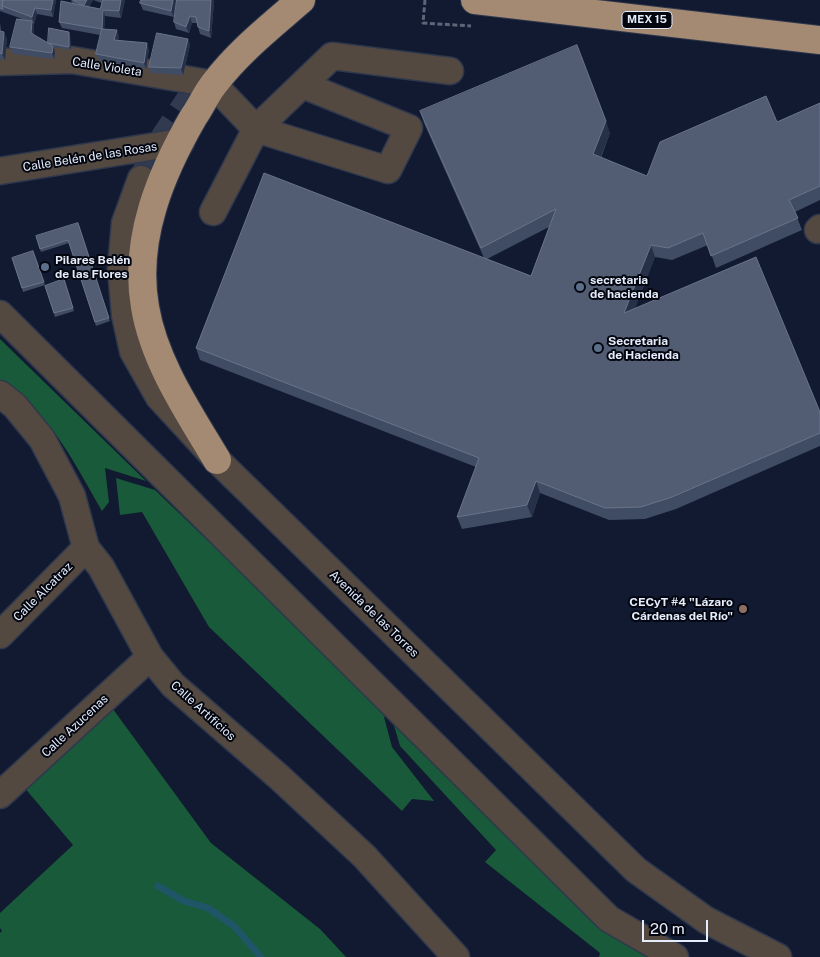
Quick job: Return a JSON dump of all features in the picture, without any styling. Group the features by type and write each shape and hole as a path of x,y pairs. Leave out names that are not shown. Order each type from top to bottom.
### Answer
{"highway":[{"path":"217,460 182,401 154,342 144,306 142,269 146,228 157,190 180,142 214,84 257,38 301,0"},
{"name":"MEX 15","path":"473,13 820,40"}],"street":[{"path":"213,212 256,128 332,56 450,71"},
{"name":"Calle Violeta","path":"0,62 72,60 214,84"},
{"path":"214,84 256,128 388,170 410,128 303,85"},
{"name":"Calle Belén de las Rosas","path":"0,171 180,142"},
{"name":"Avenida de las Torres","path":"141,179 125,224 121,268 125,315 133,350 159,397 217,460 636,870 706,920 778,957"},
{"path":"0,314 609,919 674,957"},
{"name":"Calle Artificios","path":"0,394 15,406 42,438 72,496 86,548 101,566 150,656 173,685 364,856 456,957"},
{"name":"Calle Alcatraz","path":"0,635 86,548"},
{"name":"Calle Azucenas","path":"0,795 150,656"}],"path":[{"path":"425,0 423,23 473,13"}],"green space":[{"path":"0,339 146,481 105,468 109,502 102,511 70,455 47,423 34,408 0,380"},
{"path":"116,478 155,490 390,715 384,717 392,747 434,801 412,799 402,811 209,627 142,512 120,515"},
{"path":"110,705 211,843 320,929 346,957 0,957 0,933 2,931 0,928 0,913 73,845 23,786"},
{"path":"393,722 606,925 648,957 599,957 600,953 485,862 496,850 400,746"}],"building":[{"path":"0,0 3,0 3,9 0,8"},
{"path":"3,0 53,0 51,10 35,8 32,17 2,6"},
{"path":"73,0 87,0 84,5"},
{"path":"103,0 121,0 119,11 103,10 102,29 59,22 61,1 100,9"},
{"path":"141,0 173,0 171,11 140,3"},
{"path":"177,0 211,0 209,31 198,27 196,17 190,16 186,27 174,22"},
{"path":"17,19 32,21 31,33 53,46 52,53 10,47"},
{"path":"49,28 69,32 69,47 48,43"},
{"path":"102,29 117,30 114,40 147,43 144,63 96,54"},
{"path":"0,31 4,32 2,54 0,53"},
{"path":"157,33 188,39 181,68 149,67"},
{"path":"577,45 606,121 593,154 647,176 660,142 766,96 777,122 820,103 820,186 789,200 798,218 711,256 703,233 668,248 651,245 624,313 756,257 820,412 820,433 672,497 641,507 605,508 536,481 527,505 457,517 479,458 196,348 264,173 531,276 556,209 481,248 420,111"},
{"path":"78,223 109,318 95,322 68,240 40,249 36,236"},
{"path":"33,251 44,282 22,288 12,258"},
{"path":"64,279 73,308 54,313 45,286"}],"waterway":[{"path":"158,886 184,901 208,908 234,926 261,957"}],"tunnel":[{"path":"141,179 165,135 201,82"}],"place":[{"name":"Pilares Belén de las Flores","path":"45,267"},
{"name":"secretaria de hacienda","path":"580,287"},
{"name":"Secretaria de Hacienda","path":"598,348"},
{"name":"CECyT #4 \"Lázaro Cárdenas del Río\"","path":"743,609"}]}
